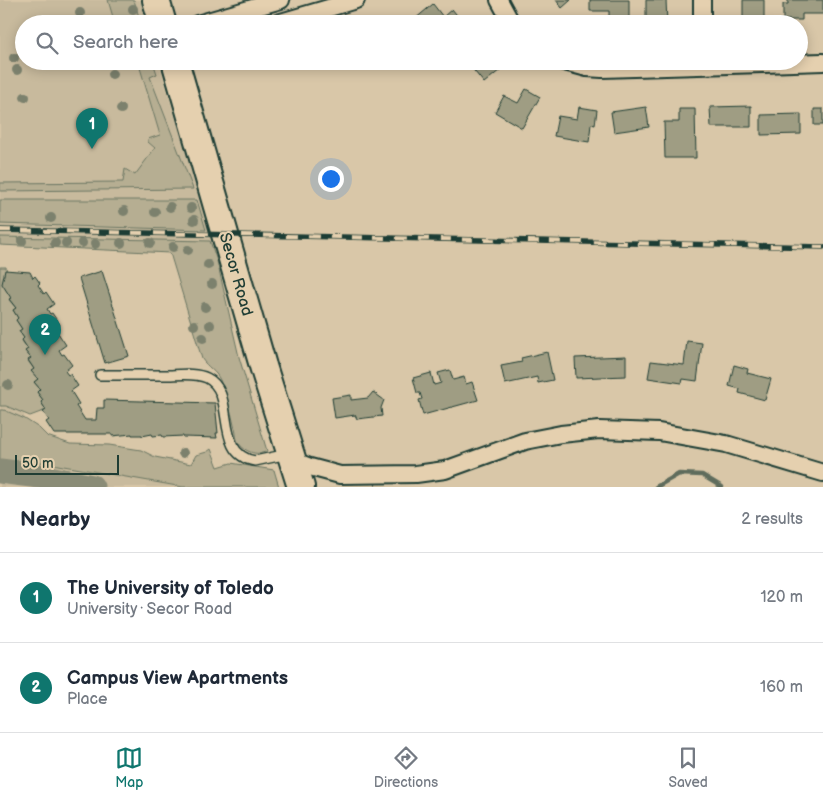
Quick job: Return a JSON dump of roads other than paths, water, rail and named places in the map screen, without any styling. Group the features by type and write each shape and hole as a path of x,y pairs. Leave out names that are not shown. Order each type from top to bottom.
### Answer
{"main road":[{"path":"156,0 160,15"},
{"name":"Secor Road","path":"178,70 301,487"}],"street":[{"path":"228,15 281,0"},
{"path":"305,15 356,0"},
{"path":"499,0 507,15"},
{"path":"702,0 702,15"},
{"path":"808,62 823,62"},
{"path":"291,457 310,467 340,474 416,474 445,470 525,441 561,434 599,430 659,432 726,444 823,473"}],"lane":[{"path":"100,375 202,376 211,380 220,392 232,445 239,454 255,461 291,457"}],"waterway":[{"path":"0,471 39,476 92,487"},
{"path":"656,487 679,474 702,475 722,487"}],"railway":[{"path":"0,230 823,247"}],"place":[{"name":"The University of Toledo","path":"92,149"},
{"name":"Campus View Apartments","path":"45,355"}]}
